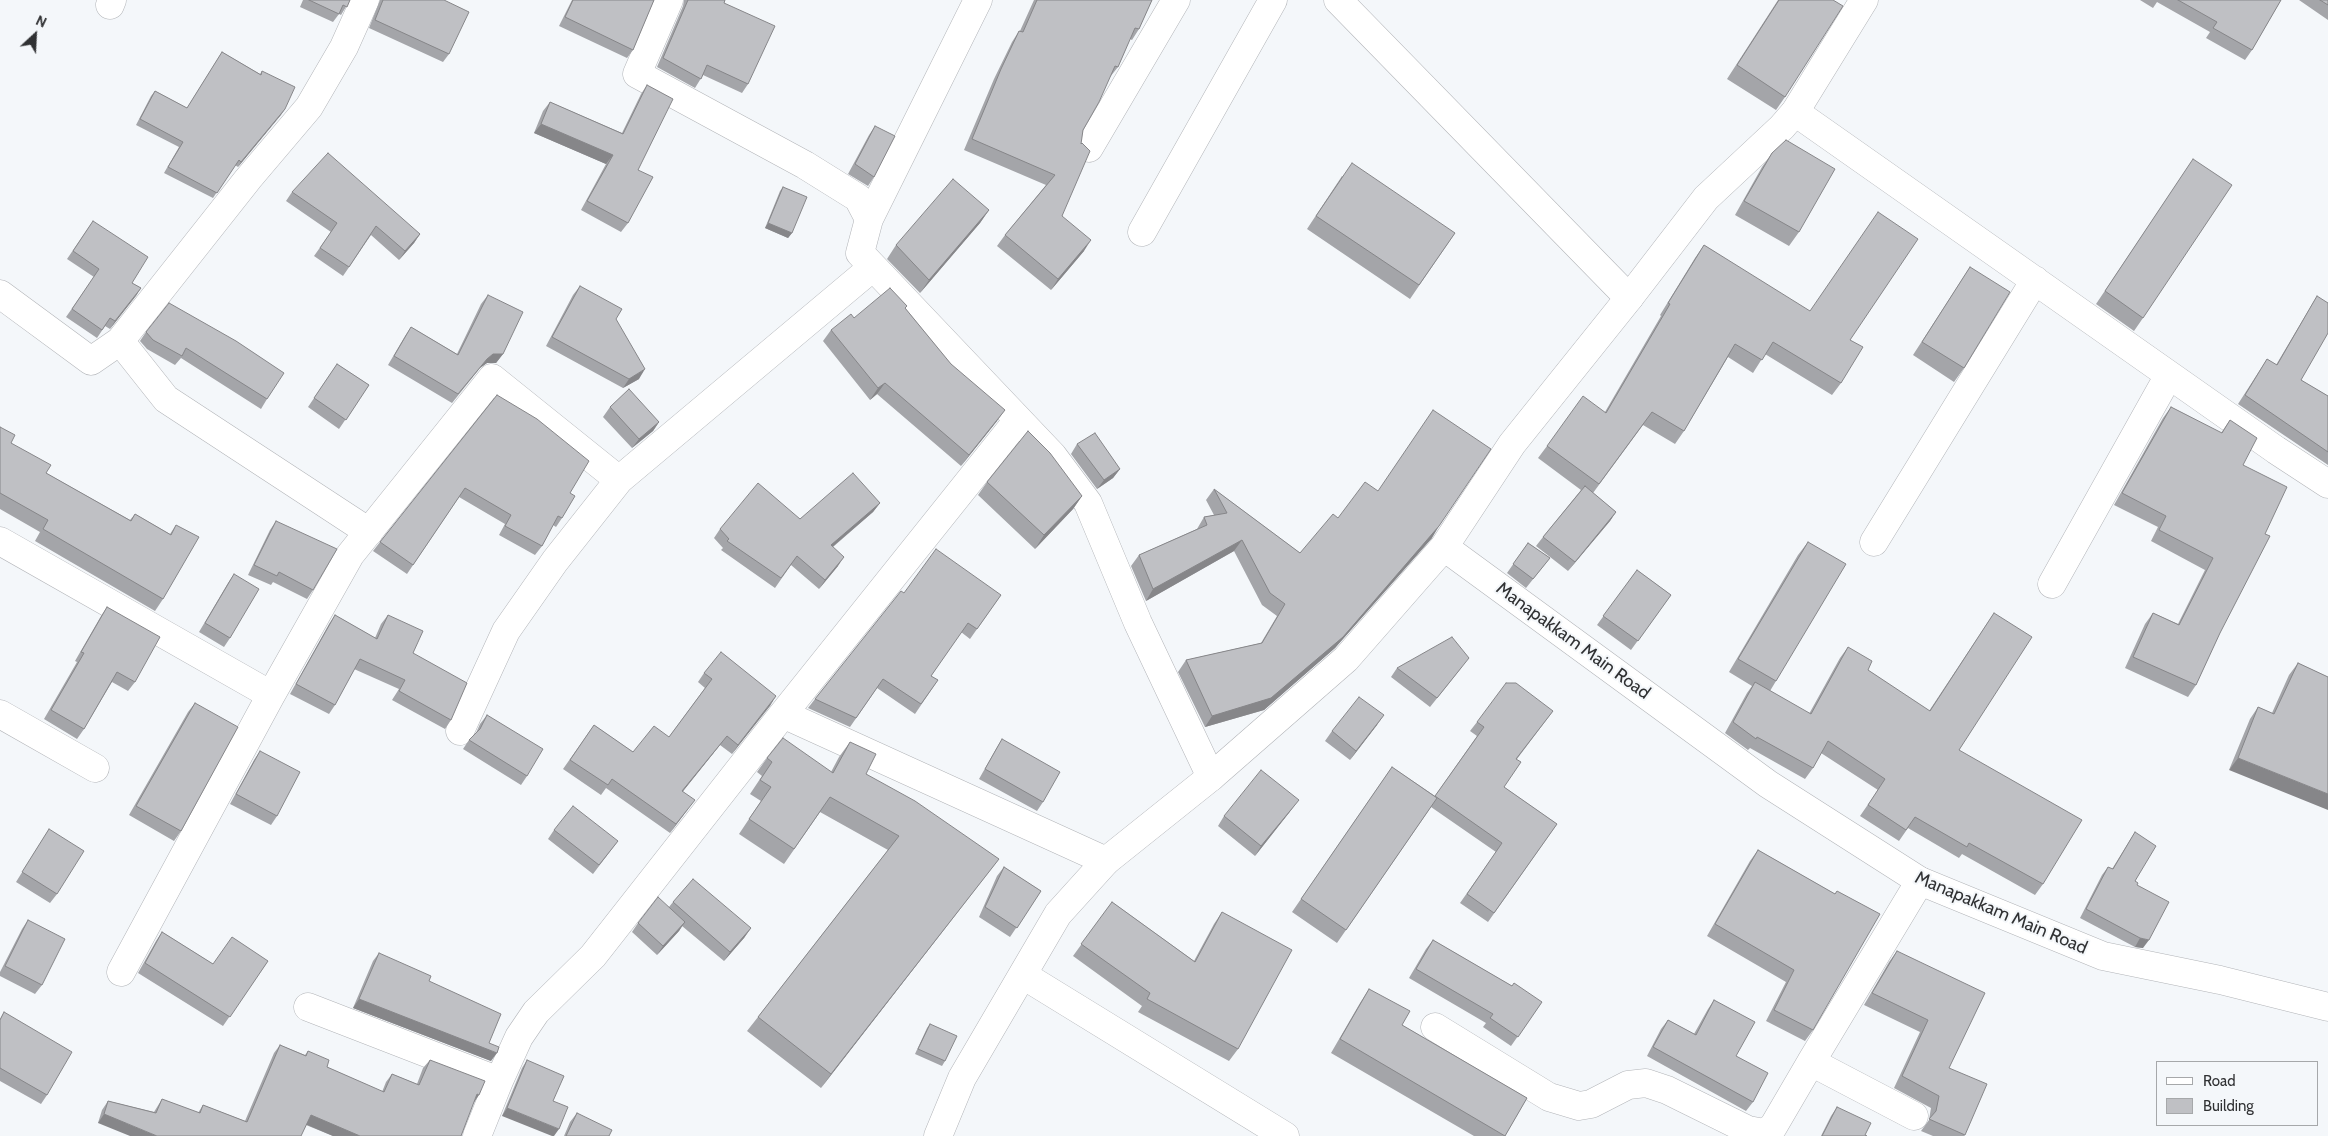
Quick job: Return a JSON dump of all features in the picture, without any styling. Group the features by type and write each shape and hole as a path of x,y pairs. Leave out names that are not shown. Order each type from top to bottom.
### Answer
{"street":[{"path":"0,294 92,361 120,341 242,186 309,107 344,47 365,0"},
{"path":"669,0 637,74 805,165 858,198 869,219"},
{"path":"978,0 869,219 860,253 1053,456 1088,503 1138,623 1211,776"},
{"path":"1090,148 1176,0"},
{"path":"1142,232 1273,0"},
{"path":"1338,0 1629,298"},
{"path":"938,1136 962,1078 1058,914 1106,860 1211,776 1346,659 1444,546 1512,444 1706,198 1782,127 1795,112 1864,0"},
{"path":"1795,112 2169,375 2328,484"},
{"path":"460,731 506,631 555,561 619,480 873,267"},
{"path":"1874,542 2035,280"},
{"path":"120,341 166,399 369,532"},
{"path":"2052,584 2169,375"},
{"path":"121,972 271,695 350,555 492,378 619,480"},
{"path":"477,1136 519,1037 536,1012 593,956 1018,420"},
{"path":"0,541 271,695"},
{"name":"Manapakkam Main Road","path":"1444,546 1768,784 1920,881 2103,956 2220,980 2328,1007"},
{"path":"0,714 95,768"},
{"path":"783,714 1106,860"},
{"path":"1435,1027 1549,1098 1579,1106 1591,1104 1628,1085 1646,1083 1667,1090 1748,1130 1764,1133 1773,1126 1920,881"},
{"path":"1023,975 1285,1136"},
{"path":"308,1007 499,1081"},
{"path":"1812,1062 1914,1116"}],"building":[{"path":"309,0 350,0 347,7 343,5 339,14"},
{"path":"383,0 444,0 469,12 449,54 375,20"},
{"path":"573,0 654,0 633,50 565,17"},
{"path":"688,0 725,0 724,3 775,26 748,84 707,65 701,79 663,58"},
{"path":"1037,0 1152,0 1139,29 1135,28 1118,67 1115,66 1099,102 1083,130 1081,144 1090,151 1062,216 1091,240 1058,279 1005,235 1055,175 972,139 1001,69 1019,31 1023,32"},
{"path":"1779,0 1833,0 1843,6 1785,97 1737,65"},
{"path":"2178,0 2281,0 2252,50 2213,28 2217,22"},
{"path":"2320,0 2328,0 2328,5"},
{"path":"222,52 261,75 262,71 295,87 285,109 241,162 239,160 217,193 168,167 183,142 140,119 155,91 187,108"},
{"path":"647,85 673,99 638,170 653,177 628,223 587,201 613,155 541,124 550,102 623,134"},
{"path":"875,126 895,136 874,177 855,164"},
{"path":"1786,140 1835,169 1799,232 1744,201 1772,153"},
{"path":"328,153 420,234 405,251 376,226 349,267 320,248 337,223 292,192"},
{"path":"2193,159 2232,185 2143,318 2105,291"},
{"path":"1352,163 1455,233 1419,285 1316,216"},
{"path":"953,179 989,210 929,280 896,245"},
{"path":"783,187 807,197 792,233 768,223"},
{"path":"1878,212 1918,239 1850,340 1863,347 1841,383 1773,342 1762,360 1735,344 1684,431 1652,412 1599,484 1547,446 1583,396 1606,413 1670,304 1668,303 1704,245 1810,311"},
{"path":"93,221 148,257 132,283 141,288 115,321 110,318 102,330 72,309 99,269 73,251"},
{"path":"1970,267 2010,292 1964,368 1922,342"},
{"path":"580,286 622,309 616,319 645,369 629,379 552,337"},
{"path":"890,288 907,306 905,308 951,364 1005,410 969,455 885,383 878,388 831,330 851,314 854,318"},
{"path":"488,295 523,312 503,354 493,354 487,359 458,394 394,356 411,327 458,355"},
{"path":"2317,296 2328,303 2328,333 2301,380 2328,396 2328,452 2245,395 2267,359 2277,365"},
{"path":"169,303 236,341 284,373 267,399 186,348 182,356 153,340 146,332"},
{"path":"337,364 369,385 346,420 314,398"},
{"path":"629,389 659,422 639,439 610,407"},
{"path":"497,395 537,419 589,461 570,493 575,496 562,518 558,516 542,546 505,526 511,515 465,488 413,565 380,542"},
{"path":"2171,407 2222,433 2230,420 2257,438 2243,465 2287,487 2265,534 2270,536 2220,633 2196,685 2133,657 2153,613 2179,625 2213,558 2159,530 2166,516 2122,493"},
{"path":"1433,410 1491,449 1439,526 1343,637 1271,698 1212,716 1186,660 1262,643 1285,604 1270,593 1242,540 1153,589 1139,555 1207,525 1204,517 1227,513 1214,489 1300,553 1333,514 1338,518 1365,482 1378,491"},
{"path":"0,427 15,435 11,443 51,465 46,473 131,521 135,514 171,535 176,525 199,537 163,599 43,529 48,520 0,493"},
{"path":"1028,431 1050,453 1082,496 1044,535 987,482"},
{"path":"1095,433 1120,469 1104,480 1077,444"},
{"path":"853,473 880,503 831,545 844,557 825,580 797,556 781,578 727,541 729,539 720,529 758,483 800,519"},
{"path":"1585,486 1616,512 1575,562 1543,537"},
{"path":"276,521 337,549 313,590 279,572 277,576 254,565"},
{"path":"1808,542 1846,564 1776,681 1738,659"},
{"path":"1528,543 1550,558 1533,579 1513,564"},
{"path":"936,549 1001,595 977,629 968,623 931,676 938,680 921,704 883,679 856,718 815,699 901,591 904,593"},
{"path":"1637,570 1671,595 1638,641 1603,616"},
{"path":"234,574 259,589 230,638 205,623"},
{"path":"107,607 160,637 135,682 117,672 84,729 51,710 84,653 81,652"},
{"path":"1994,613 2032,637 1959,750 2082,820 2043,884 1969,843 1967,847 1915,817 1906,830 1868,805 1885,779 1828,741 1813,768 1757,737 1756,739 1733,722 1755,682 1811,714 1848,647 1872,661 1868,670 1930,711"},
{"path":"335,615 377,639 388,615 423,631 413,653 467,683 451,720 399,691 405,680 360,659 335,705 296,684"},
{"path":"1452,637 1469,658 1437,698 1397,668"},
{"path":"721,652 776,696 738,745 727,736 682,791 695,800 676,824 612,779 608,785 570,760 594,725 633,752 654,726 669,737 712,679 704,673"},
{"path":"2298,663 2328,677 2328,794 2238,758 2258,707 2274,714"},
{"path":"1506,683 1516,683 1553,711 1516,759 1521,762 1504,787 1557,824 1494,913 1467,894 1502,843 1435,796 1484,727 1477,722"},
{"path":"1359,697 1384,715 1356,751 1332,731"},
{"path":"195,703 238,727 181,831 136,806"},
{"path":"487,715 543,749 527,776 469,740 480,729"},
{"path":"783,738 833,773 850,742 876,754 866,774 915,801 999,859 831,1074 758,1017 899,836 830,797 794,849 749,819 771,787 760,780 772,762 767,758"},
{"path":"1002,739 1060,772 1043,802 985,769"},
{"path":"260,751 300,772 277,816 236,794"},
{"path":"1392,767 1437,798 1346,930 1301,899"},
{"path":"1261,770 1299,800 1261,846 1224,816"},
{"path":"573,806 618,841 599,865 554,830"},
{"path":"49,829 84,851 57,894 22,872"},
{"path":"2135,832 2156,846 2135,881 2138,883 2137,885 2169,902 2149,940 2140,938 2086,909 2108,867 2113,869"},
{"path":"1758,850 1835,894 1837,891 1880,914 1813,1030 1774,1010 1794,970 1715,924"},
{"path":"1004,867 1041,891 1017,928 985,907"},
{"path":"693,879 751,928 730,952 673,902"},
{"path":"658,897 685,922 663,946 638,923"},
{"path":"1112,902 1195,962 1222,912 1292,950 1238,1049 1147,999 1150,993 1081,944"},
{"path":"28,920 65,939 42,985 5,966"},
{"path":"162,932 213,964 232,937 268,961 230,1017 145,963"},
{"path":"1433,940 1512,986 1514,983 1542,1002 1518,1037 1490,1018 1493,1014 1416,969"},
{"path":"1897,951 1985,993 1949,1068 1987,1084 1965,1135 1929,1119 1936,1111 1939,1096 1902,1076 1928,1020 1872,993"},
{"path":"379,953 431,976 429,981 501,1014 489,1043 499,1047 497,1053 359,999"},
{"path":"1369,989 1410,1011 1402,1025 1527,1098 1505,1136 1340,1039"},
{"path":"1714,1000 1755,1022 1736,1056 1768,1073 1753,1102 1653,1047 1668,1020 1696,1035"},
{"path":"4,1012 72,1052 47,1095 0,1068 0,1020"},
{"path":"930,1024 957,1036 945,1061 918,1049"},
{"path":"280,1045 306,1056 308,1051 329,1060 327,1067 384,1092 392,1074 419,1085 430,1060 485,1081 479,1095 477,1094 461,1136 360,1136 311,1115 301,1136 157,1136 104,1114 108,1101 156,1113 162,1099 200,1113 203,1105 247,1122"},
{"path":"527,1060 564,1076 553,1101 568,1107 559,1129 507,1108"},
{"path":"1837,1107 1871,1123 1865,1135 1867,1136 1822,1136"},
{"path":"577,1113 612,1130 609,1136 566,1136"}]}
